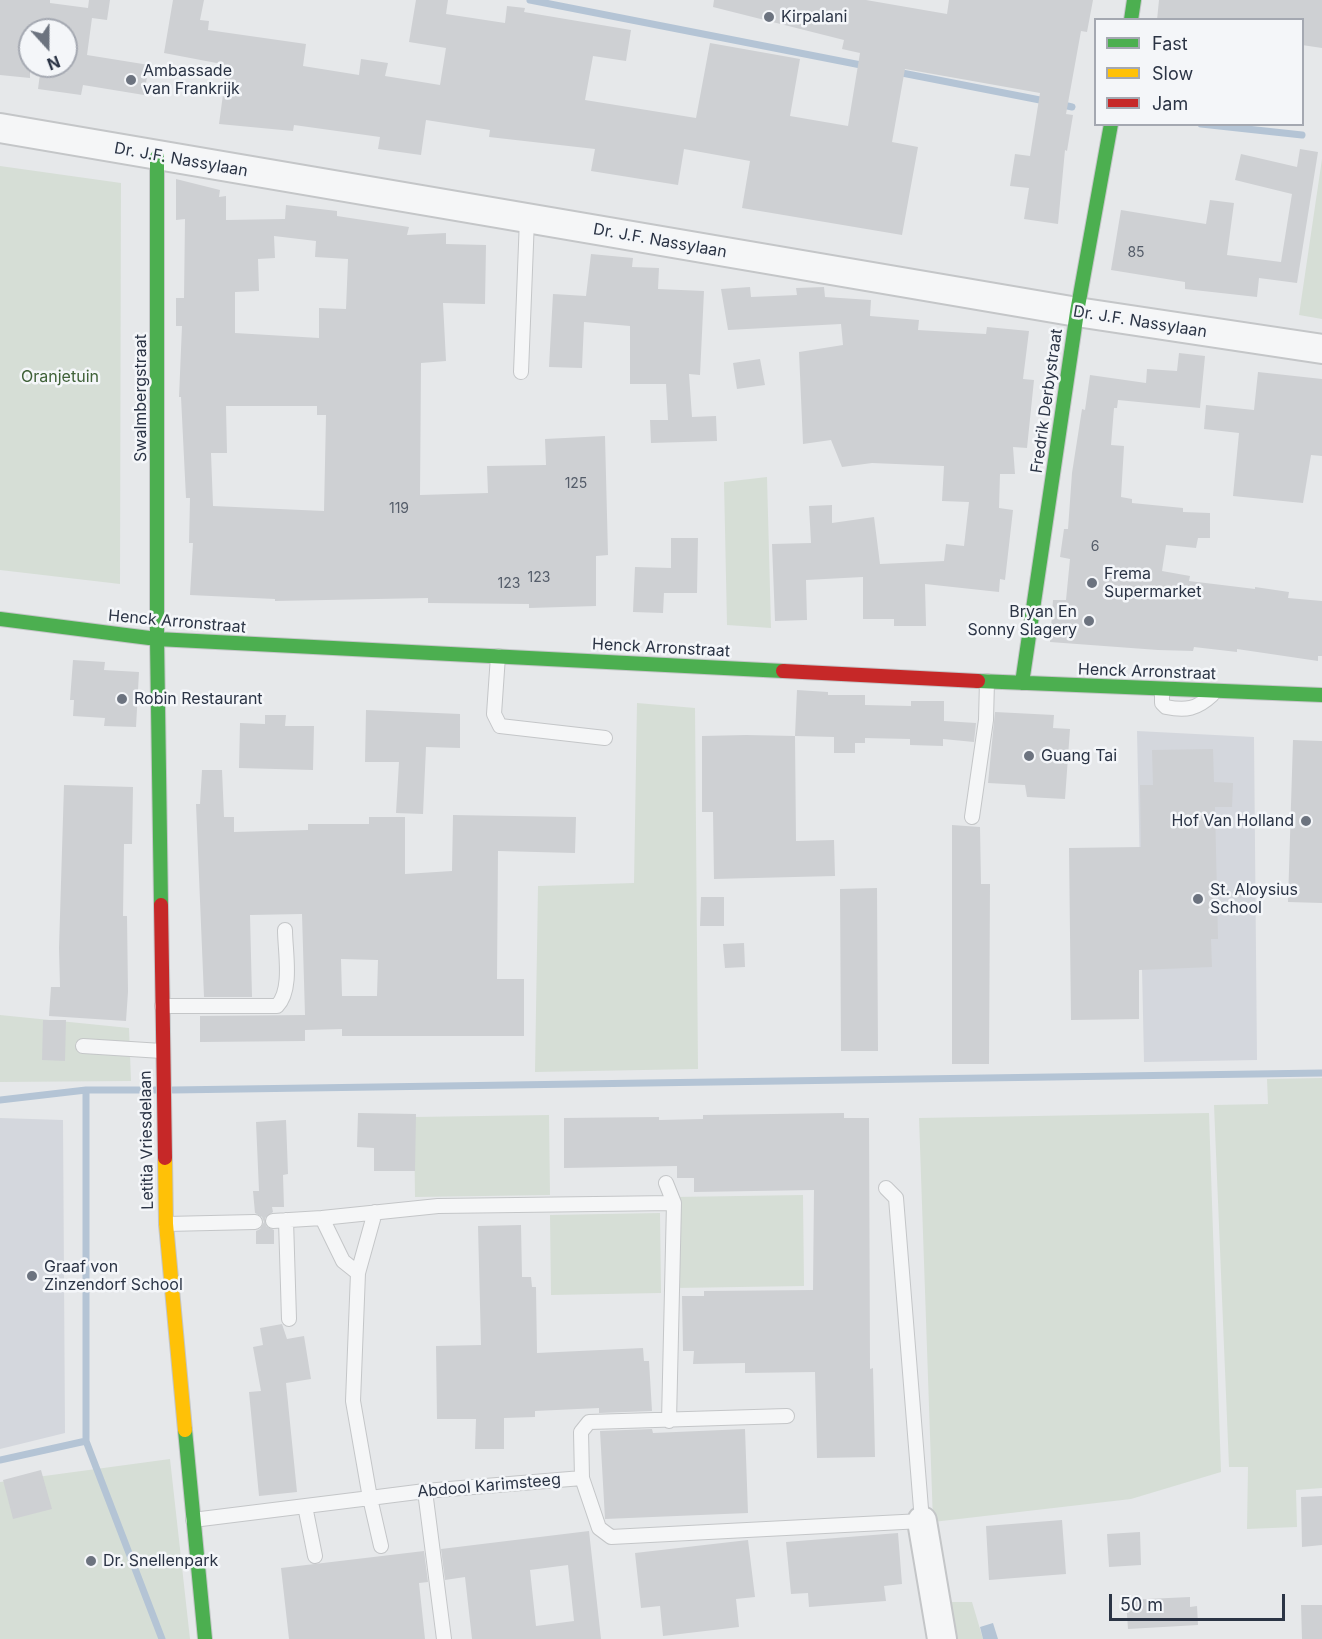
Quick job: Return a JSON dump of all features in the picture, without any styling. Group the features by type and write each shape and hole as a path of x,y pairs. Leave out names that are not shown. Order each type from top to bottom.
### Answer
{"main road":[{"path":"1131,18 1134,0"},
{"name":"Fredrik Derbystraat","path":"1022,683 1077,312 1111,126"},
{"name":"Swalmbergstraat","path":"157,157 157,639"},
{"name":"Henck Arronstraat","path":"0,620 157,639 1022,683 1322,695"},
{"name":"Letitia Vriesdelaan","path":"157,639 162,1115 166,1224 205,1639"}],"street":[{"name":"Dr. J.F. Nassylaan","path":"0,128 157,157 1077,312 1322,349"},
{"path":"922,1521 942,1639"}],"lane":[{"path":"521,372 527,219"},
{"path":"498,656 494,714 500,726 605,738"},
{"path":"972,817 986,720 987,681"},
{"path":"1162,689 1162,702 1166,707 1175,709 1194,709 1216,691"},
{"path":"162,1006 277,1006 284,999 286,988 285,930"},
{"path":"83,1046 162,1058"},
{"path":"666,1183 674,1203 669,1421"},
{"path":"886,1188 896,1198 922,1521"},
{"path":"290,1319 280,1220 438,1206 674,1203"},
{"path":"375,1212 358,1273 353,1401 381,1546"},
{"path":"322,1218 343,1261 358,1273"},
{"path":"166,1224 255,1222"},
{"path":"582,1478 581,1432 590,1422 788,1416"},
{"name":"Abdool Karimsteeg","path":"193,1520 425,1491 582,1478 599,1528 611,1537 922,1521"},
{"path":"425,1491 444,1639"},
{"path":"305,1506 315,1556"}],"shaded area":[{"name":"St. Aloysius School","path":"1137,731 1254,737 1257,1060 1144,1062"},
{"name":"Graaf von Zinzendorf School","path":"0,1118 63,1120 65,1433 0,1449"}],"green space":[{"path":"1322,159 1322,319 1299,315"},
{"name":"Oranjetuin","path":"0,166 121,183 120,584 0,570"},
{"path":"767,477 771,628 727,625 724,482"},
{"path":"637,703 695,708 698,1069 535,1072 538,886 634,883"},
{"path":"0,1015 129,1028 131,1081 0,1082"},
{"path":"1322,1078 1322,1488 1296,1490 1297,1527 1247,1529 1248,1467 1229,1467 1214,1105 1268,1104 1267,1079"},
{"path":"1209,1113 1221,1472 1131,1499 933,1522 919,1118"},
{"path":"549,1115 550,1195 415,1197 414,1117"},
{"path":"803,1195 804,1286 675,1288 674,1197"},
{"path":"660,1213 661,1293 551,1295 550,1215"},
{"name":"Dr. Snellenpark","path":"170,1459 190,1639 0,1639 0,1482"},
{"path":"945,1602 972,1602 983,1639 954,1639"}],"water":[{"path":"993,1623 998,1639 983,1639 980,1627"}],"building":[{"path":"0,0 50,0 50,3 88,8 89,0 110,0 107,20 92,18 87,55 149,65 144,95 83,85 81,95 38,89 39,78 78,78 78,18 18,18 18,77 0,75"},
{"path":"173,0 204,0 200,20 209,21 208,30 306,44 303,66 359,75 361,59 388,63 385,76 440,85 446,48 409,42 416,0 448,0 446,14 505,23 507,6 525,8 524,12 631,30 626,61 593,56 585,100 696,118 710,43 800,59 790,116 848,126 860,53 842,49 844,40 713,7 714,0 866,0 947,14 949,0 1093,0 1087,32 1081,31 1066,114 1073,115 1067,151 1065,150 1058,224 1024,219 1029,188 1010,186 1015,154 1030,156 1040,93 905,69 892,142 918,147 902,235 742,208 750,161 684,149 678,185 591,171 595,149 489,137 490,130 426,120 421,155 378,149 380,137 294,125 293,131 219,124 227,65 164,53"},
{"path":"1159,0 1322,0 1322,48 1304,45 1304,18 1157,18"},
{"path":"1300,149 1318,152 1297,283 1259,278 1257,297 1185,289 1185,282 1111,270 1121,210 1206,224 1210,200 1234,203 1227,255 1281,262 1292,194 1235,180 1241,154 1297,167"},
{"path":"176,179 220,190 219,197 226,196 226,220 285,219 286,205 337,211 337,216 409,227 407,235 446,233 446,244 486,245 485,304 443,303 446,361 421,363 420,495 488,493 487,466 546,465 545,439 605,436 608,555 596,556 596,606 529,608 529,604 428,603 428,598 275,601 275,599 190,595 193,543 189,543 190,498 186,498 181,397 179,397 182,326 176,326 176,298 184,298 185,219 176,220","holes":["274,236 316,241 315,257 348,259 346,309 319,308 319,338 235,333 235,292 259,291 258,259 275,258","226,406 317,406 317,415 326,415 324,511 213,506 211,453 227,453"]},
{"path":"591,254 633,258 632,267 659,268 658,289 704,291 700,375 689,374 692,417 716,416 717,441 651,443 650,420 668,420 666,384 630,384 630,326 584,322 582,368 549,367 553,294 586,296"},
{"path":"750,287 751,297 797,295 796,288 824,287 825,297 871,300 870,316 919,320 918,330 986,334 987,327 1029,331 1023,379 1034,380 1027,448 1013,447 1015,474 1000,474 999,508 1013,510 1005,580 1000,579 999,592 925,584 926,626 894,626 894,619 863,619 863,577 806,580 807,620 775,621 772,544 811,543 809,506 832,505 832,523 874,517 880,564 944,561 946,544 964,546 969,502 942,501 944,466 872,463 842,467 831,440 803,444 799,352 843,345 841,324 728,330 721,289"},
{"path":"1179,353 1205,356 1200,408 1118,400 1117,408 1114,408 1111,445 1124,446 1121,497 1132,499 1132,503 1183,508 1183,512 1210,513 1210,538 1198,538 1196,548 1166,545 1162,571 1190,576 1189,581 1289,592 1288,598 1322,601 1322,656 1318,656 1318,661 1237,649 1237,652 1194,647 1193,651 1158,650 1050,642 1053,600 1066,600 1070,559 1060,557 1064,529 1068,529 1072,473 1090,375 1146,383 1147,369 1177,371"},
{"path":"760,359 765,385 737,389 733,363"},
{"path":"1258,372 1322,379 1322,456 1311,455 1303,503 1233,496 1239,433 1204,429 1206,405 1254,410"},
{"path":"671,538 698,538 697,593 664,593 663,613 633,612 635,567 671,568"},
{"path":"73,660 105,662 104,670 139,672 136,727 104,726 105,718 73,716 74,700 70,700"},
{"path":"797,690 828,692 828,695 865,695 865,705 911,706 911,701 944,701 944,721 976,723 974,742 943,739 943,746 910,745 910,739 865,738 865,743 855,743 855,753 834,753 834,737 795,736"},
{"path":"366,710 460,714 460,748 426,747 423,814 396,813 399,762 365,762"},
{"name":"Guang Tai","path":"995,712 1054,715 1053,728 1070,729 1065,799 1027,797 1025,785 988,783"},
{"path":"265,715 286,715 285,726 314,726 313,770 239,768 240,723 265,724"},
{"path":"702,736 795,736 796,841 834,840 835,876 714,879 713,812 702,812"},
{"name":"Hof Van Holland","path":"1293,740 1322,741 1322,903 1288,902"},
{"path":"1213,749 1214,782 1233,783 1232,807 1215,807 1218,939 1211,939 1212,967 1139,970 1139,1019 1071,1020 1069,848 1141,847 1140,785 1153,785 1152,750"},
{"path":"202,770 222,770 224,817 234,817 234,832 308,830 308,824 369,824 369,817 405,817 405,874 452,871 453,815 576,817 575,853 498,851 497,979 524,979 524,1036 342,1036 342,1029 305,1030 305,1041 200,1042 200,1016 305,1015 302,914 250,915 252,997 204,997 196,804 200,804","holes":["341,959 378,960 377,996 342,996"]},
{"path":"64,785 133,787 132,844 124,844 123,916 127,916 128,992 126,1021 49,1016 51,987 60,987"},
{"path":"952,825 980,827 981,884 990,884 989,1064 952,1064"},
{"path":"877,888 878,1051 841,1051 840,889"},
{"path":"701,897 724,897 724,926 700,926"},
{"path":"744,943 745,967 725,968 723,944"},
{"path":"43,1020 66,1020 65,1061 42,1060"},
{"path":"358,1113 416,1114 415,1171 374,1171 374,1148 357,1147"},
{"path":"844,1113 844,1118 869,1118 870,1369 873,1368 875,1457 817,1458 815,1372 745,1373 745,1363 693,1364 694,1351 683,1351 682,1296 704,1296 704,1291 813,1290 814,1190 694,1192 694,1178 677,1178 677,1166 564,1168 564,1118 659,1117 659,1120 703,1119 703,1115"},
{"path":"286,1120 288,1174 283,1175 284,1207 272,1207 273,1212 265,1218 266,1226 274,1230 274,1244 256,1244 256,1231 264,1222 262,1217 255,1213 253,1191 259,1191 256,1122"},
{"path":"521,1225 522,1277 531,1277 532,1287 536,1287 537,1353 643,1348 644,1361 649,1361 652,1411 599,1413 599,1408 535,1411 535,1417 504,1418 504,1449 475,1449 476,1419 437,1419 436,1346 481,1345 478,1226"},
{"path":"282,1324 287,1339 304,1336 311,1379 286,1383 297,1492 259,1496 249,1392 261,1391 253,1347 263,1345 260,1328"},
{"path":"652,1429 653,1433 745,1429 748,1513 605,1519 600,1431"},
{"path":"41,1470 52,1509 13,1519 3,1480"},
{"path":"1322,1496 1322,1545 1302,1547 1301,1497"},
{"path":"1062,1520 1066,1574 989,1580 986,1526"},
{"path":"589,1531 601,1639 472,1639 465,1577 445,1580 441,1549","holes":["568,1565 574,1621 536,1626 530,1570"]},
{"path":"1140,1532 1141,1565 1109,1567 1107,1534"},
{"path":"898,1533 902,1584 884,1586 886,1601 809,1607 808,1593 791,1594 786,1542"},
{"path":"748,1540 755,1597 736,1599 739,1627 663,1636 660,1606 641,1608 635,1553"},
{"path":"424,1551 428,1582 419,1583 425,1639 289,1639 281,1568"},
{"path":"1190,1597 1190,1607 1197,1606 1198,1625 1128,1629 1126,1600"},
{"path":"1301,1605 1322,1605 1322,1639 1302,1639"}],"waterway":[{"path":"530,0 866,66"},
{"path":"897,72 1045,101"},
{"path":"1059,104 1072,107"},
{"path":"1219,126 1302,135"},
{"path":"173,1090 1322,1073"},
{"path":"86,1090 86,1441 162,1639"},
{"path":"0,1100 86,1090 156,1090"},
{"path":"0,1460 86,1441"}],"traffic: fast":[{"path":"1131,18 1134,0"},
{"path":"1022,683 1077,312 1111,126"},
{"path":"157,157 157,639 161,905"},
{"path":"0,619 157,639 783,671"},
{"path":"978,681 1322,695"},
{"path":"185,1430 205,1639"}],"traffic: slow":[{"path":"165,1158 166,1224 185,1430"}],"traffic: jam":[{"path":"783,671 978,681"},
{"path":"161,905 165,1158"}],"place":[{"name":"Kirpalani","path":"769,17"},
{"name":"Ambassade van Frankrijk","path":"131,80"},
{"name":"Frema Supermarket","path":"1092,583"},
{"name":"Bryan En Sonny Slagery","path":"1089,621"},
{"name":"Robin Restaurant","path":"122,699"},
{"name":"Guang Tai","path":"1029,756"},
{"name":"Hof Van Holland","path":"1306,821"},
{"name":"St. Aloysius School","path":"1198,899"},
{"name":"Graaf von Zinzendorf School","path":"32,1276"},
{"name":"Dr. Snellenpark","path":"91,1561"}]}
